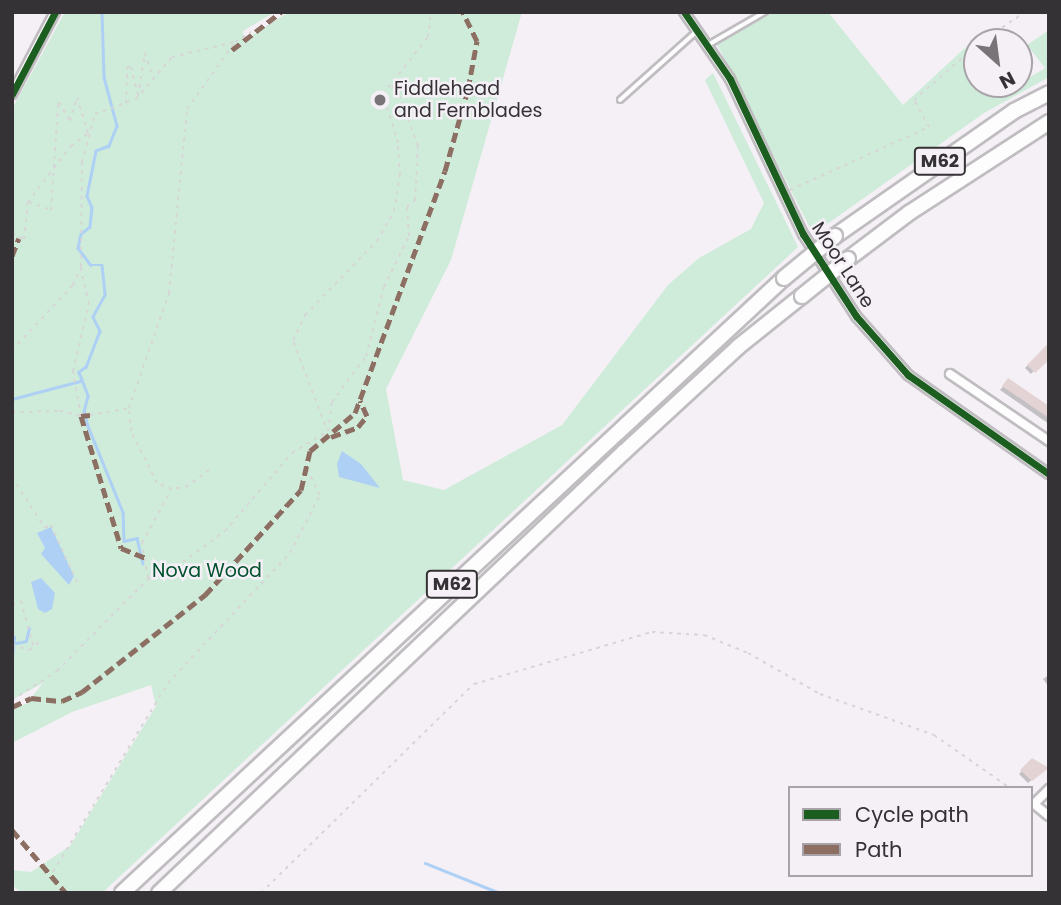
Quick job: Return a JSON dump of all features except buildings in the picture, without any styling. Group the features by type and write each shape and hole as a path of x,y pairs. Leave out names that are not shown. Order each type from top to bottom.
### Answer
{"highway":[{"name":"M62","path":"121,893 784,278 835,236 1003,118 1049,93"},
{"name":"M62","path":"159,893 738,347 909,213 1049,122"}],"street":[{"path":"12,94 55,12"},
{"name":"Moor Lane","path":"684,12 736,91 783,193 856,316 908,375 1049,474"},
{"path":"950,374 1049,441"},
{"path":"1049,789 1034,804 1049,816"}],"lane":[{"path":"708,46 765,12"},
{"path":"620,100 697,31"}],"path":[{"path":"12,700 57,671 148,579 169,572 225,531 292,453 328,431 293,340 305,315 377,241 394,211 400,175 398,143 383,94 389,82 428,37 431,12"},
{"path":"1002,28 1025,12"},
{"path":"12,412 60,411 81,416 74,375 89,304 81,267 84,235 82,162 95,114 126,104 138,96 172,57 235,42 251,32"},
{"path":"209,470 197,481 172,489 157,483 131,431 129,408 169,293 187,109 235,42"},
{"path":"138,96 145,53 153,77"},
{"path":"783,193 929,127 914,100 963,57"},
{"path":"126,104 129,66 138,96"},
{"path":"326,427 338,391 366,356 384,287 409,236 407,206 415,200 418,146 400,95 389,82"},
{"path":"28,202 51,210 57,164 59,102 70,121 77,99 88,133"},
{"path":"12,233 24,239 28,202 57,164 88,133"},
{"path":"12,350 73,285 81,267"},
{"path":"90,415 129,408"},
{"path":"53,872 167,683 290,553 320,495 305,466"},
{"path":"12,477 45,528 51,526 78,576 77,582"},
{"path":"148,579 142,543 172,489"},
{"path":"12,605 21,601 34,647"},
{"path":"261,893 474,684 652,632 704,635 748,653 820,694 934,735 1007,786"},
{"path":"34,647 39,642"},
{"path":"12,645 34,647"}],"green space":[{"name":"Nova Wood","path":"65,12 275,12 243,31 244,40 289,12 522,12 451,260 386,389 403,480 444,490 562,425 668,285 699,258 751,229 764,203 705,80 713,73 798,247 102,893 22,893 12,885 12,870 31,872 70,846 156,706 151,685 72,712 12,743 12,709 26,704 43,683 12,700 12,109"},
{"path":"774,12 828,12 903,105 963,50 963,98 1011,98 984,113 813,234 717,44"},
{"path":"1049,30 1049,77 1033,86 1033,75 1045,68 1033,53 1033,41"}],"water":[{"path":"342,451 361,464 380,488 339,477 337,464"},
{"path":"51,527 74,576 69,585 41,554 45,548 37,533"},
{"path":"41,578 55,593 52,609 45,613 38,609 31,582"}],"waterway":[{"path":"102,12 104,77 117,126 109,146 96,151 87,196 92,207 90,227 81,234 78,248 91,265 102,265 105,295 93,317 100,331 86,367 79,372 88,396 84,412 88,426 123,512 124,541 137,538 143,563"},
{"path":"12,399 80,381"},
{"path":"16,643 26,641 29,628"},
{"path":"12,657 14,637"},
{"path":"425,863 500,893"}],"marked path":[{"path":"232,50 281,12"},
{"path":"12,707 31,698 62,701 82,692 205,595 301,490 310,451 355,413 445,171 468,89 477,41 463,12"},
{"path":"12,256 19,238"},
{"path":"331,437 358,427 367,416 360,400"},
{"path":"90,415 81,416 121,548 146,558"},
{"path":"12,830 66,893"}],"cycle path":[{"path":"12,94 55,12"},
{"path":"684,12 730,79 803,234 856,316 908,375 1049,474"}],"place":[{"name":"Fiddlehead and Fernblades","path":"380,100"}]}
